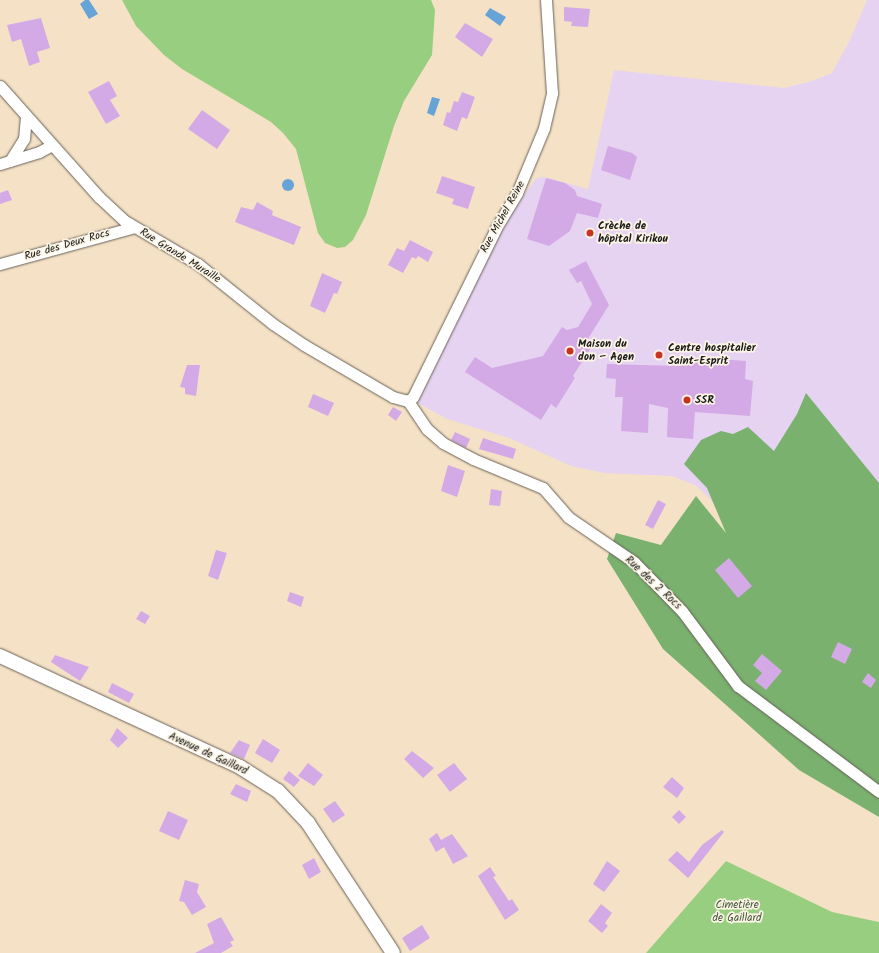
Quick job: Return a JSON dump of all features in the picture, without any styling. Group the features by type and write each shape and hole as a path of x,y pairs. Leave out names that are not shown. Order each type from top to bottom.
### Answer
{"street":[{"name":"Rue Michel Reine","path":"408,401 413,397 453,312 496,228 517,193 546,124 552,93 547,0"},
{"name":"Rue Grande Muraille","path":"0,86 26,117 99,197 134,227 198,264 273,324 304,345 393,397 408,401"},
{"path":"5,162 24,139 26,117"},
{"path":"5,162 39,152 52,145"},
{"name":"Rue des Deux Rocs","path":"0,264 134,227"},
{"name":"Rue des 2 Rocs","path":"408,401 427,428 443,443 472,459 543,488 568,517 634,562 682,611 738,686 879,792"},
{"name":"Avenue de Gaillard","path":"0,656 240,767 278,791 308,823 393,953"}],"shaded area":[{"name":"Centre hospitalier Saint-Esprit","path":"867,0 879,0 879,609 753,575 712,501 697,486 672,476 604,473 571,466 509,438 447,419 418,403 461,307 511,214 536,178 544,177 588,189 614,70 784,88 812,81 832,73 850,40"}],"green space":[{"path":"122,0 431,0 435,10 432,55 404,101 394,126 366,215 353,240 345,247 337,248 325,243 318,233 296,149 283,133 271,122 182,69 164,55 136,26"},
{"path":"806,393 879,483 879,817 799,770 663,649 607,559 616,533 661,545 696,496 726,533 707,488 684,464 701,440 721,431 733,434 748,427 774,451 797,414"},
{"name":"Cimetière de Gaillard","path":"726,861 832,912 879,922 879,953 646,953"}],"water":[{"path":"85,0 89,0 98,14 89,19 80,4"},
{"path":"490,8 506,17 500,26 485,15"},
{"path":"432,97 440,99 434,116 427,113"},
{"path":"286,179 290,179 294,185 290,191 286,191 282,187 282,183"}],"building":[{"path":"564,7 590,9 588,27 571,26 572,22 564,21"},
{"path":"41,18 50,48 37,52 40,62 29,66 21,39 12,42 7,25"},
{"path":"465,23 493,39 482,57 455,37"},
{"path":"109,81 117,96 110,100 120,116 106,124 88,92"},
{"path":"462,92 475,97 467,119 462,117 457,131 443,125 447,112 450,113 454,101 458,102"},
{"path":"202,110 230,130 217,149 188,129"},
{"path":"608,146 632,153 637,157 630,180 601,170"},
{"path":"442,176 475,187 468,209 452,204 454,199 436,193"},
{"path":"546,178 565,183 575,190 577,196 602,204 598,218 577,213 570,231 549,246 527,239"},
{"path":"8,190 12,200 0,204 0,193"},
{"path":"257,202 273,211 272,215 301,227 294,245 235,222 241,207 253,210"},
{"path":"410,240 433,252 428,262 418,256 416,259 412,257 403,273 388,265 397,248 404,251"},
{"name":"Maison du don – Agen","path":"586,261 609,305 586,342 592,346 573,376 575,378 556,408 551,404 541,420 465,372 475,357 492,368 543,356 562,327 567,330 578,327 592,304 581,281 577,283 569,270"},
{"path":"322,273 342,282 337,294 334,293 325,313 310,306"},
{"name":"SSR","path":"706,358 746,361 745,379 753,381 750,416 695,412 693,439 667,437 668,408 649,404 648,433 621,431 623,397 615,397 616,379 606,378 607,364 677,366 677,359 706,361"},
{"path":"187,365 200,365 196,396 185,394 185,388 180,387"},
{"path":"313,394 334,403 328,416 308,407"},
{"path":"393,407 402,412 396,421 388,415"},
{"path":"455,432 470,439 466,448 451,440"},
{"path":"483,438 516,449 513,459 479,449"},
{"path":"448,465 465,471 457,497 441,491"},
{"path":"491,489 502,491 500,506 489,505"},
{"path":"658,500 666,504 653,529 645,525"},
{"path":"216,550 227,553 218,580 208,576"},
{"path":"729,558 752,586 738,598 715,570"},
{"path":"290,592 304,597 301,607 287,601"},
{"path":"141,611 150,616 145,624 136,619"},
{"path":"838,642 852,649 845,664 831,657"},
{"path":"762,654 782,671 766,690 755,681 762,673 753,665"},
{"path":"55,655 89,667 80,681 51,662"},
{"path":"868,673 876,680 871,688 862,682"},
{"path":"112,683 134,694 129,703 108,692"},
{"path":"117,728 128,738 118,748 110,740"},
{"path":"263,739 280,750 272,763 255,753"},
{"path":"239,740 250,745 244,759 230,753"},
{"path":"412,751 434,768 423,778 404,759"},
{"path":"308,763 323,775 314,786 298,776"},
{"path":"454,763 467,779 450,792 437,775"},
{"path":"289,771 300,780 294,787 283,779"},
{"path":"672,777 684,788 677,798 663,787"},
{"path":"236,784 251,791 247,802 230,794"},
{"path":"335,801 345,815 333,823 323,809"},
{"path":"679,810 686,817 679,824 672,817"},
{"path":"168,811 188,820 179,840 159,831"},
{"path":"722,830 724,832 688,878 668,860 677,851 689,862 702,845"},
{"path":"437,833 441,840 452,834 468,856 453,864 444,847 436,852 429,839"},
{"path":"314,858 321,872 309,879 302,865"},
{"path":"607,861 620,871 604,892 593,884"},
{"path":"490,867 496,876 493,877 509,901 512,899 519,910 505,920 478,876"},
{"path":"185,880 199,884 197,892 206,907 192,915 184,902 179,901"},
{"path":"601,904 612,913 605,923 608,926 602,933 588,921"},
{"path":"221,917 234,940 230,942 233,946 221,953 195,953 214,943 207,924"},
{"path":"422,925 430,938 410,951 402,938"}],"place":[{"name":"Crèche de hôpital Kirikou","path":"590,233"},
{"name":"Maison du don – Agen","path":"570,351"},
{"name":"Centre hospitalier Saint-Esprit","path":"659,355"},
{"name":"SSR","path":"687,400"}]}
